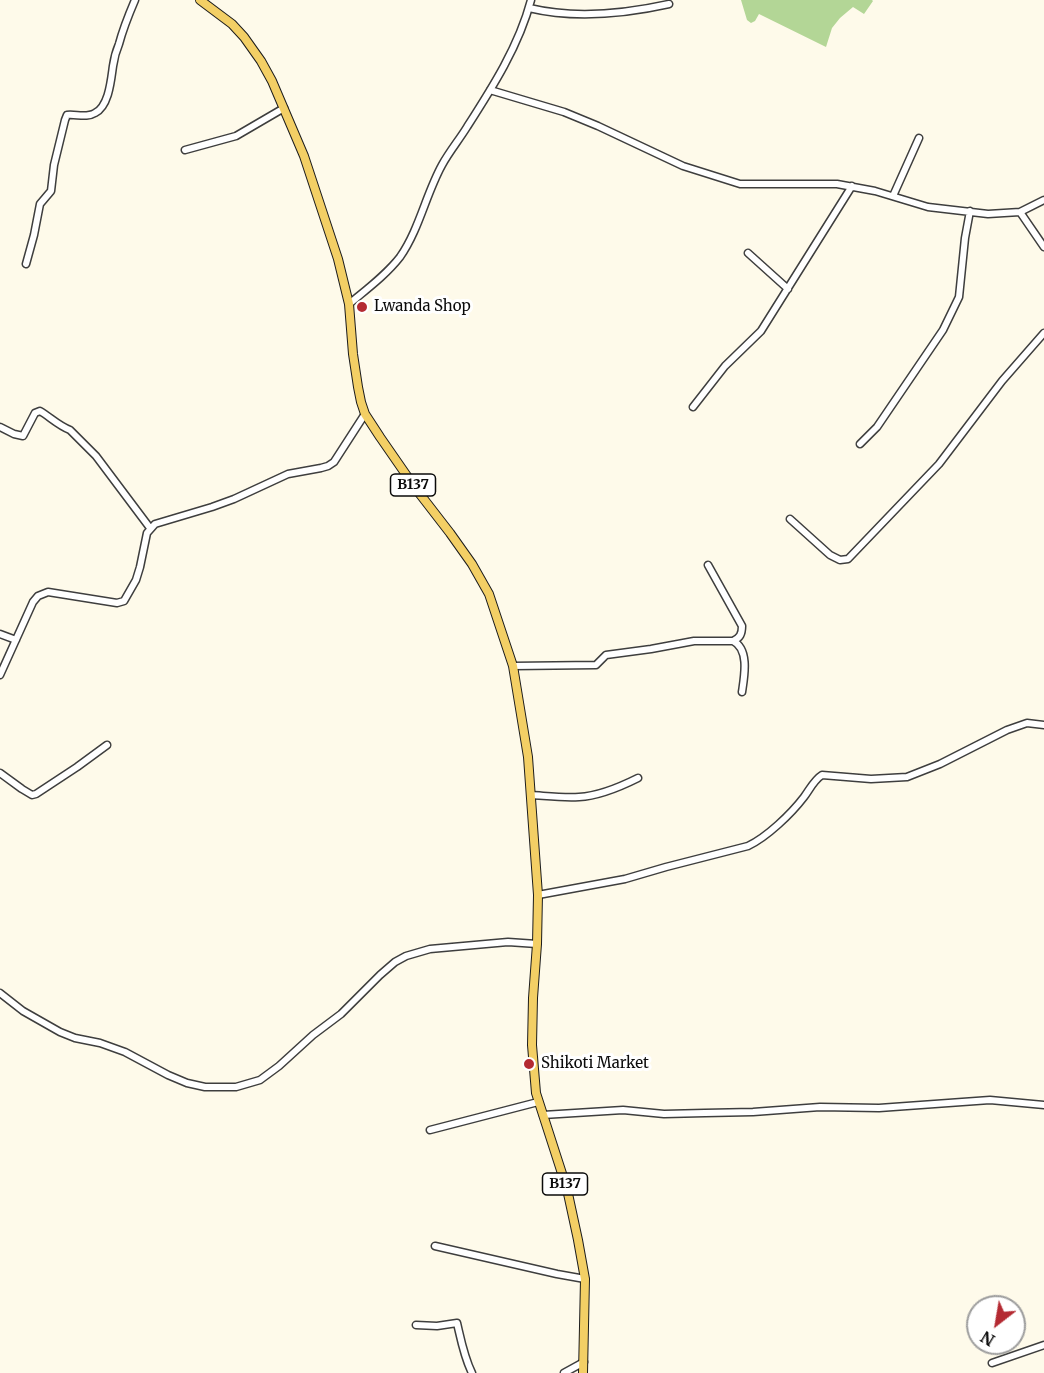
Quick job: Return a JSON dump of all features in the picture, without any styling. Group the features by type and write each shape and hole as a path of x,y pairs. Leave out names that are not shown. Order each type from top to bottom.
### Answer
{"main road":[{"name":"B137","path":"200,0 232,24 244,37 272,81 304,156 338,259 349,304 353,354 365,414 416,489 472,564 489,594 513,666 528,758 538,895 532,1046 536,1093 567,1190 585,1279 583,1373"}],"street":[{"path":"26,264 40,204 51,191 54,165 65,120 67,116 94,114 101,107 110,87 118,45 135,0"},
{"path":"349,304 376,282 408,244 442,165 490,90 518,36 531,0"},
{"path":"529,8 546,12 584,14 645,10 669,4"},
{"path":"490,90 564,112 682,166 740,184 837,184 893,196 928,207 988,214 1020,212 1044,200"},
{"path":"185,150 236,136 284,108"},
{"path":"893,196 919,138"},
{"path":"693,407 725,366 761,331 852,186"},
{"path":"860,444 877,427 943,330 959,297 970,211"},
{"path":"1020,212 1044,247"},
{"path":"748,253 788,289"},
{"path":"790,519 830,555 840,560 848,559 939,464 1002,381 1044,333"},
{"path":"0,427 23,436 35,413 40,411 70,430 96,456 150,528"},
{"path":"0,675 33,602 42,593 124,602 136,580 147,533 154,524 234,499 288,474 328,466 334,462 365,414"},
{"path":"513,666 596,665 606,655 694,642 733,641 742,632 742,626 708,565"},
{"path":"0,634 16,640"},
{"path":"733,641 741,649 744,661 742,692"},
{"path":"538,895 625,879 748,846 769,834 822,775 871,779 907,777 940,764 1007,730 1027,723 1044,725"},
{"path":"0,773 21,789 32,795 36,794 107,745"},
{"path":"531,795 579,797 592,795 622,786 638,778"},
{"path":"0,993 23,1011 60,1032 125,1052 187,1083 205,1087 236,1087 260,1080 279,1066 313,1035 341,1014 395,962 406,956 430,949 508,942 537,944"},
{"path":"543,1115 622,1110 664,1113 753,1112 820,1107 879,1108 990,1101 1044,1105"},
{"path":"430,1130 538,1102"},
{"path":"435,1246 585,1279"},
{"path":"416,1325 437,1326 457,1323 462,1348 472,1373"},
{"path":"992,1363 1044,1345"},
{"path":"564,1373 584,1362"}],"green space":[{"path":"741,0 873,1 864,14 853,7 840,18 832,28 826,47 759,14 751,23 747,20"}],"place":[{"name":"Lwanda Shop","path":"362,307"},
{"name":"Shikoti Market","path":"529,1064"}]}
